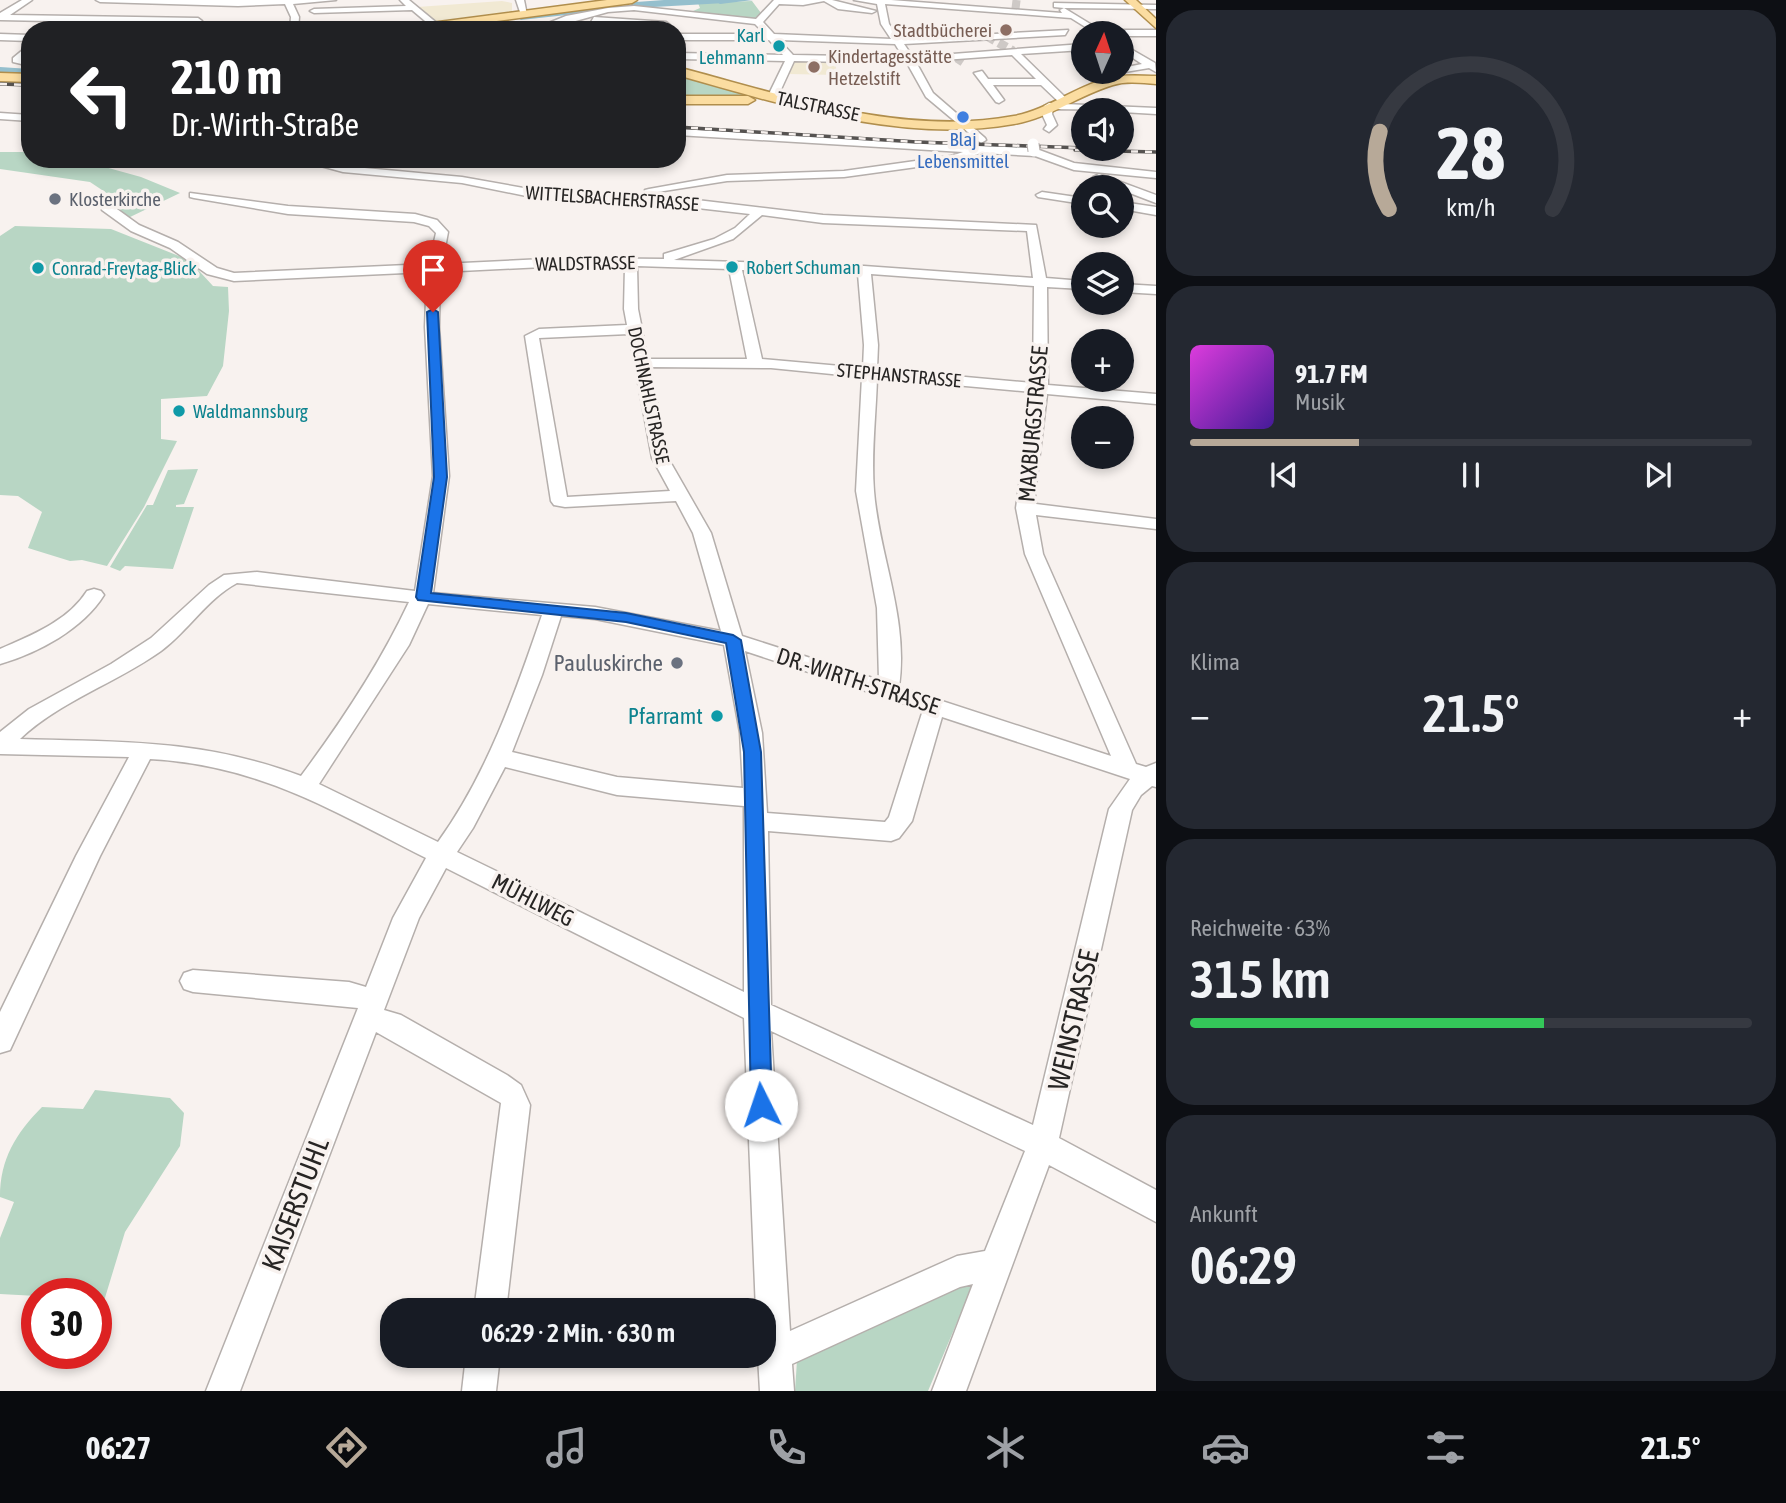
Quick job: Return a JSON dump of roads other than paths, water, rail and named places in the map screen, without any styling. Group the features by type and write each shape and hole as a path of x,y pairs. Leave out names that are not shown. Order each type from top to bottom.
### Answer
{"main road":[{"path":"463,21 632,0"},
{"path":"1133,3 1156,25"},
{"name":"TALSTRASSE","path":"686,74 760,97 891,121 961,124 995,123 1054,112 1105,84"},
{"name":"TALSTRASSE","path":"1134,76 1156,80"},
{"path":"0,77 21,78"},
{"path":"686,100 760,97"}],"street":[{"path":"0,17 27,0"},
{"path":"100,0 217,4 332,0"},
{"path":"404,0 430,21"},
{"path":"520,0 522,15 530,21"},
{"path":"858,0 896,13"},
{"path":"1046,0 1082,21"},
{"path":"791,58 771,20 777,1 881,6 925,3 936,6 1019,7 1133,3 1156,7"},
{"path":"288,3 294,12 294,21"},
{"path":"0,17 198,21 217,4"},
{"path":"673,21 696,6"},
{"path":"881,6 890,32 929,94 979,145"},
{"path":"932,17 936,6"},
{"path":"1019,7 1047,16 1074,16"},
{"path":"1018,28 1019,7"},
{"path":"294,12 413,8"},
{"path":"566,21 622,8 760,24 771,20"},
{"path":"686,37 710,37 771,20 797,37 839,39 866,45 985,36 1018,28 1040,32 1065,32 1047,16"},
{"path":"578,17 603,21"},
{"path":"708,18 711,56"},
{"path":"760,24 771,20"},
{"path":"784,26 797,37"},
{"path":"839,28 890,32"},
{"path":"1018,28 1054,49"},
{"path":"929,31 935,40"},
{"path":"1134,33 1156,33"},
{"path":"0,37 21,38"},
{"path":"839,39 839,51"},
{"path":"686,56 910,60 958,59 1071,48"},
{"path":"1013,52 1042,82 1054,112"},
{"path":"1134,54 1153,66"},
{"path":"760,97 791,58"},
{"path":"958,59 987,82 999,100"},
{"path":"1134,70 1153,66"},
{"path":"1010,72 1018,82"},
{"path":"987,82 1042,82"},
{"path":"1054,112 1156,111"},
{"path":"1028,115 1045,124 1054,112"},
{"path":"1035,149 1035,139 1054,112"},
{"path":"0,116 21,117"},
{"path":"686,132 1035,149 1156,199"},
{"path":"610,196 658,191 727,178 844,174 953,159 979,145"},
{"path":"1065,163 1156,175"},
{"name":"WITTELSBACHERSTRASSE","path":"339,168 462,180 546,196 610,196 624,200 664,201 823,219 1032,228"},
{"path":"194,195 288,210 401,217 433,223 441,228 442,236 434,269 432,351 441,477 423,597 360,708 305,787"},
{"path":"1042,195 1071,199"},
{"name":"WALDSTRASSE","path":"106,207 135,228 174,245 212,271 227,276 262,278 656,262 864,270 1071,284"},
{"path":"1134,208 1156,211"},
{"name":"WITTELSBACHERSTRASSE","path":"656,262 730,238 745,227 758,211"},
{"name":"MAXBURGSTRASSE","path":"1032,228 1040,283 1039,387 1025,509 1034,554 1121,751 1146,774"},
{"name":"DOCHNAHLSTRASSE","path":"631,262 631,309 660,458 702,533 720,586 751,733 756,809 758,1012 777,1354"},
{"path":"735,265 736,283 755,363"},
{"path":"864,270 871,345 864,459 865,491 887,608 891,670 888,690"},
{"path":"1134,289 1156,290"},
{"path":"635,329 539,333 532,336 558,495 560,501 565,502 680,495"},
{"name":"STEPHANSTRASSE","path":"642,363 755,363 1156,399"},
{"path":"1025,509 1156,524"},
{"name":"DR.-WIRTH-STRASSE","path":"0,746 41,710 129,662 158,642 229,579 238,577 626,617 733,640 1146,774"},
{"path":"0,657 71,619 88,606 94,594"},
{"name":"KAISERSTUHL","path":"223,1391 406,918 430,871 465,822 499,757 528,687 553,610"},
{"path":"499,757 617,786 884,834 895,829 936,706"},
{"name":"MÜHLWEG","path":"0,746 143,751 208,757 232,762 305,787 758,1012 1042,1145 1156,1207"},
{"path":"0,1041 82,868 143,751"},
{"name":"WEINSTRASSE","path":"949,1391 976,1324 993,1267 1042,1145 1053,1108 1121,809 1146,774"},
{"path":"193,981 349,994 391,1024 511,1094 516,1105 492,1298"},
{"path":"777,1391 777,1354 957,1272 979,1266 993,1267"},
{"path":"479,1391 482,1368"}],"waterway":[{"path":"636,5 725,0"},
{"path":"720,2 750,0"},
{"path":"521,16 617,7"},
{"path":"0,71 21,72"}],"tunnel":[{"path":"1012,4 1020,5"},
{"path":"987,36 1013,51"},
{"path":"957,58 963,62"}],"railway":[{"path":"0,84 21,85"},
{"path":"686,128 917,142 1071,148"},
{"path":"1134,151 1156,152"}],"place":[{"name":"Stadtbücherei","path":"1006,30"},
{"name":"Karl Lehmann","path":"779,46"},
{"name":"Kindertagesstätte Hetzelstift","path":"814,67"},
{"name":"Blaj Lebensmittel","path":"963,117"},
{"name":"Klosterkirche","path":"55,199"},
{"name":"Robert Schuman","path":"732,267"},
{"name":"Conrad-Freytag-Blick","path":"38,268"},
{"name":"Waldmannsburg","path":"179,411"},
{"name":"Pauluskirche","path":"677,663"},
{"name":"Pfarramt","path":"717,716"}]}
